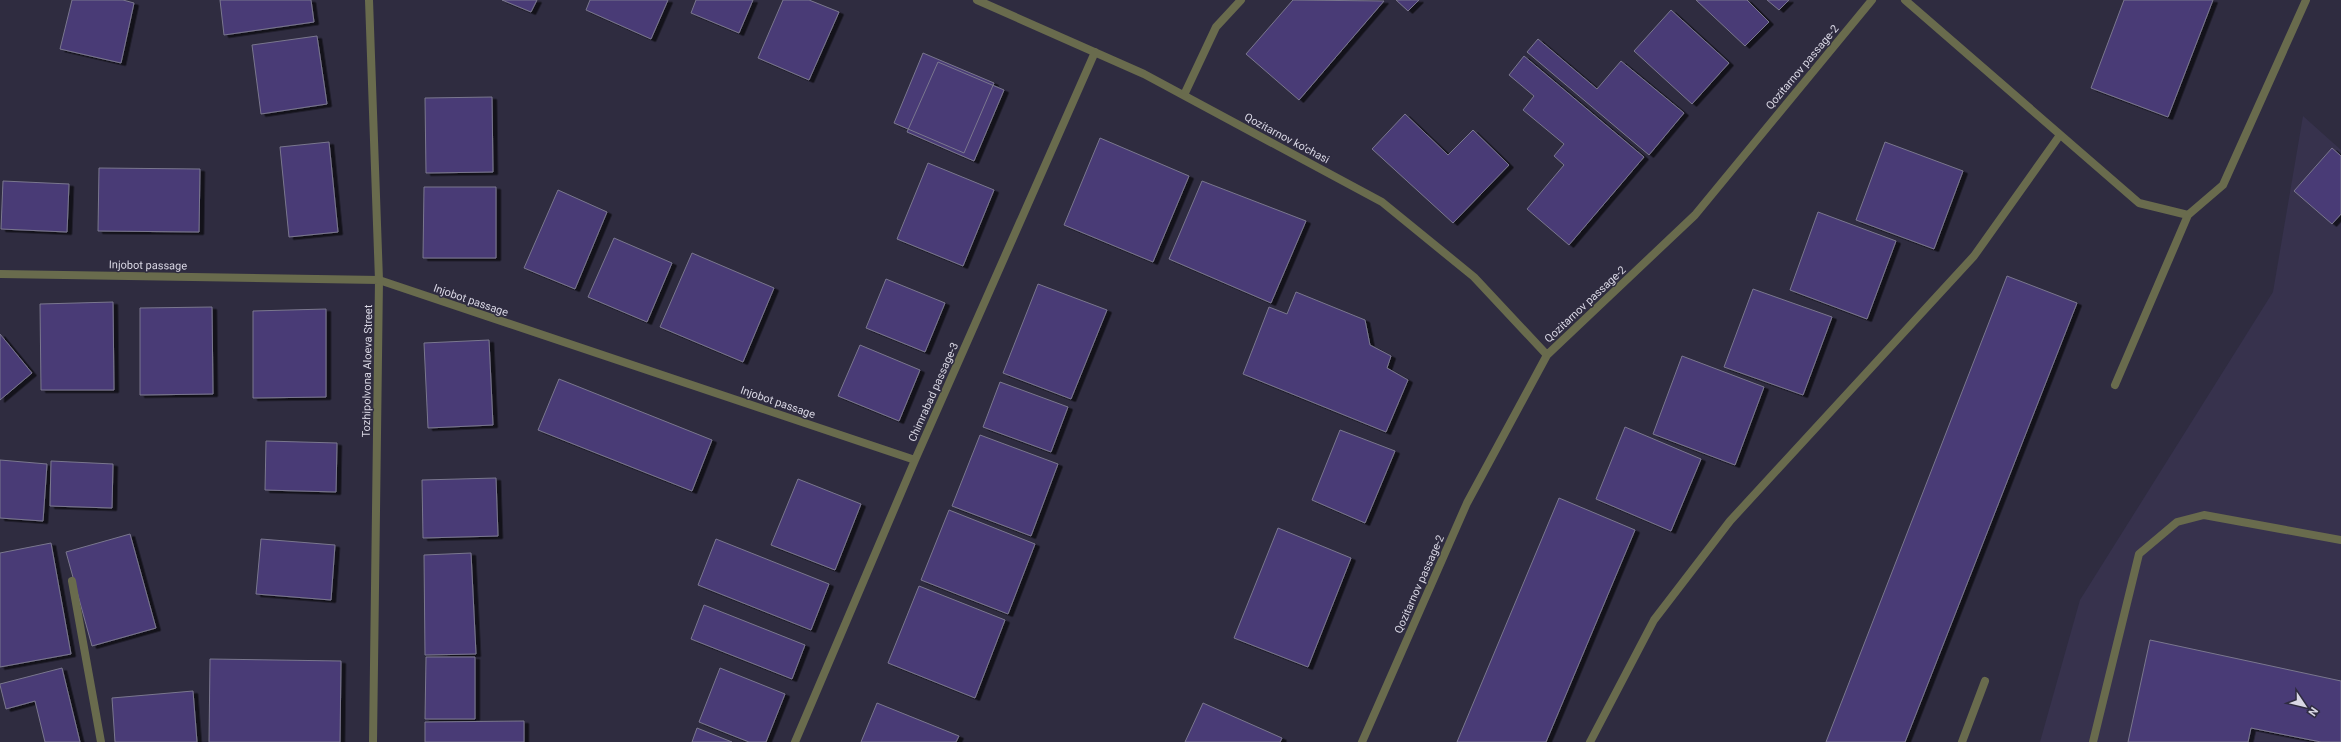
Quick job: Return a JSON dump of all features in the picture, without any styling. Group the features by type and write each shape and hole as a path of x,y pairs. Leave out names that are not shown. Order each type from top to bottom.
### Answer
{"street":[{"name":"Tozhipolvona Aloeva Street","path":"369,0 379,280 374,742"},
{"name":"Qozitarnov ko'chasi","path":"977,0 1144,74 1382,202 1474,277 1547,355"},
{"path":"1184,95 1216,27 1241,0"},
{"name":"Qozitarnov passage-2","path":"1362,742 1467,502 1547,355 1695,214 1872,0"},
{"path":"1904,0 2139,203 2188,215"},
{"path":"2115,385 2188,215 2223,185 2306,0"},
{"name":"Chimrаbаd passage-3","path":"795,742 915,460 1095,52"},
{"path":"1590,742 1654,620 1730,521 1974,256 2060,136"},
{"name":"Injobot passage","path":"0,274 379,280 915,460"},
{"path":"2093,742 2139,554 2177,522 2204,515 2341,540"},
{"path":"72,581 101,742"},
{"path":"1962,742 1984,681"}],"shaded area":[{"path":"2303,116 2341,150 2341,742 2040,742 2080,600 2273,292"}],"building":[{"path":"72,0 123,0 134,3 121,63 60,49"},
{"path":"220,0 311,0 314,22 224,35"},
{"path":"502,0 537,0 531,12"},
{"path":"590,0 668,0 651,39 586,10"},
{"path":"696,0 753,0 739,33 691,13"},
{"path":"783,0 809,0 839,12 809,80 758,58"},
{"path":"1293,0 1384,1 1299,100 1246,54"},
{"path":"1396,0 1419,0 1408,11"},
{"path":"1696,0 1747,0 1769,22 1745,46"},
{"path":"1767,0 1789,0 1779,10"},
{"path":"2124,0 2213,0 2168,117 2091,88"},
{"path":"1671,10 1729,63 1692,104 1634,51"},
{"path":"317,36 327,104 261,114 252,45"},
{"path":"1538,39 1597,89 1621,61 1684,113 1649,155 1527,52"},
{"path":"923,53 994,83 964,153 894,123"},
{"path":"1524,56 1644,157 1569,245 1527,209 1564,165 1554,156 1564,144 1523,110 1534,96 1509,75"},
{"path":"938,62 1004,90 974,161 907,132"},
{"path":"492,97 493,172 426,173 425,98"},
{"path":"1405,114 1448,155 1473,130 1509,165 1453,223 1372,149"},
{"path":"1100,138 1189,176 1153,262 1064,225"},
{"path":"329,142 338,232 289,237 280,147"},
{"path":"1885,142 1963,171 1934,249 1856,220"},
{"path":"2332,148 2341,156 2341,214 2332,224 2294,191"},
{"path":"928,163 994,190 963,266 897,239"},
{"path":"99,168 200,169 199,232 98,231"},
{"path":"3,181 69,184 67,232 1,229"},
{"path":"1202,181 1306,221 1271,303 1169,259"},
{"path":"424,187 496,187 496,258 423,258"},
{"path":"558,190 607,212 575,289 524,268"},
{"path":"1818,212 1896,241 1867,319 1790,290"},
{"path":"614,238 672,263 647,322 588,297"},
{"path":"692,253 774,288 743,362 660,327"},
{"path":"2007,276 2077,303 1905,742 1826,742"},
{"path":"886,279 945,303 925,352 866,328"},
{"path":"1038,284 1107,310 1071,399 1003,373"},
{"path":"1753,289 1832,317 1803,395 1724,367"},
{"path":"1296,292 1365,320 1370,345 1391,356 1387,368 1408,380 1386,432 1243,374 1269,307 1287,314"},
{"path":"113,302 114,390 41,390 40,304"},
{"path":"212,307 213,394 140,395 140,308"},
{"path":"326,309 326,397 253,398 253,311"},
{"path":"0,334 32,373 0,400"},
{"path":"489,340 493,425 428,428 424,343"},
{"path":"860,345 920,370 899,421 838,396"},
{"path":"1682,356 1764,387 1735,465 1653,434"},
{"path":"559,379 712,440 692,491 538,430"},
{"path":"1000,382 1068,407 1051,452 983,427"},
{"path":"1625,427 1701,459 1671,531 1596,499"},
{"path":"1340,430 1395,451 1365,523 1312,500"},
{"path":"980,435 1058,464 1031,536 952,506"},
{"path":"266,441 337,443 336,492 265,490"},
{"path":"0,460 47,464 43,521 0,518"},
{"path":"51,461 113,464 112,508 50,506"},
{"path":"496,478 498,536 423,538 422,480"},
{"path":"798,479 861,504 835,570 771,545"},
{"path":"1559,498 1635,530 1546,742 1457,742"},
{"path":"949,510 1035,544 1008,614 921,580"},
{"path":"1278,528 1351,558 1308,667 1234,638"},
{"path":"130,534 156,628 92,646 66,552"},
{"path":"261,539 335,545 331,600 256,594"},
{"path":"716,539 829,584 811,630 698,585"},
{"path":"51,543 71,654 0,667 0,553"},
{"path":"471,553 476,654 425,655 424,555"},
{"path":"919,586 1005,620 975,698 888,663"},
{"path":"704,605 805,645 792,679 691,639"},
{"path":"2150,640 2341,681 2341,742 2321,742 2251,728 2248,742 2128,742"},
{"path":"426,657 475,657 475,719 425,719"},
{"path":"210,659 341,661 340,742 209,742"},
{"path":"62,668 80,742 45,742 35,701 6,709 0,685"},
{"path":"720,668 785,694 766,742 749,742 699,722"},
{"path":"193,691 197,742 115,742 112,698"},
{"path":"877,703 959,736 956,742 861,742"},
{"path":"1203,703 1282,738 1280,742 1185,742"},
{"path":"524,721 524,742 425,742 425,722"},
{"path":"697,728 732,742 692,742"}]}
